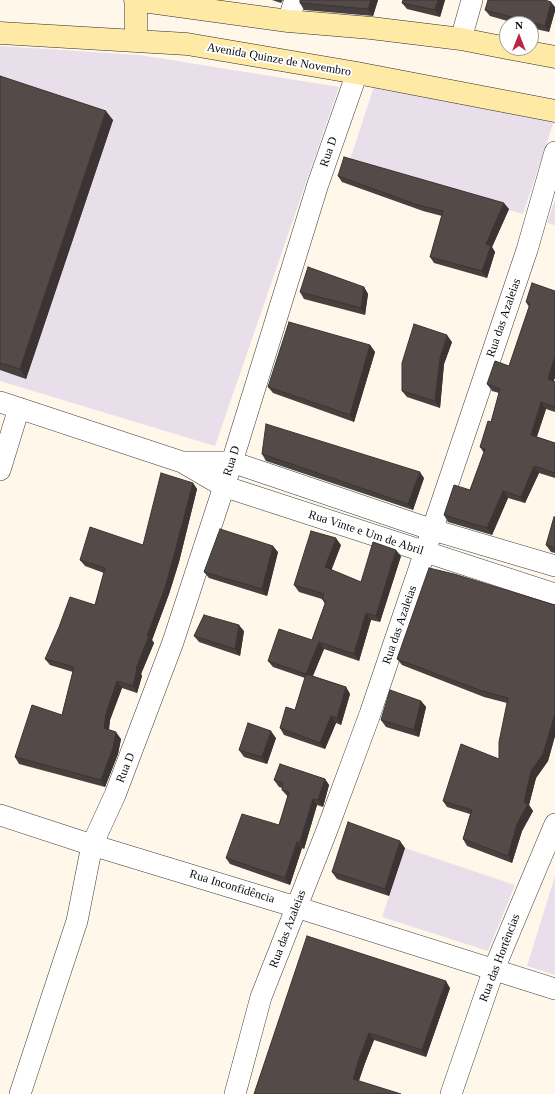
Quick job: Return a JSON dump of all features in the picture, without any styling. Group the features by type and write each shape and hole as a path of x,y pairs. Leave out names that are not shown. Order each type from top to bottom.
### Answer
{"main road":[{"path":"136,41 135,0 288,21 371,28 461,39 499,46"},
{"name":"Avenida Quinze de Novembro","path":"0,33 187,44 357,73 555,111"},
{"path":"539,54 555,57"}],"street":[{"path":"288,21 295,0"},
{"path":"461,39 472,0"},
{"name":"Rua D","path":"20,1094 77,921 92,845 115,796 173,642 232,462 318,184 357,73"},
{"name":"Rua das Azaleias","path":"235,1094 261,997 327,830 370,714 527,250 555,152"},
{"path":"0,470 9,405"},
{"name":"Rua Vinte e Um de Abril","path":"9,405 182,462 223,486 555,594"},
{"name":"Rua Vinte e Um de Abril","path":"182,462 232,462 433,530 555,566"},
{"name":"Rua Inconfidência","path":"0,815 555,989"},
{"name":"Rua das Hortências","path":"451,1094 494,969 555,824"}],"shaded area":[{"path":"0,46 140,55 339,87 215,446 0,381"},
{"path":"377,77 555,118 523,214 349,163"},
{"path":"555,199 555,225 547,223"},
{"path":"405,848 515,885 488,951 382,917"},
{"path":"555,876 555,975 527,966"}],"building":[{"path":"300,0 371,0 368,9 300,3"},
{"path":"403,0 438,0 435,10 402,3"},
{"path":"488,0 545,0 551,2 545,26 539,24 539,16 508,16 485,10"},
{"path":"0,76 106,111 20,369 0,363"},
{"path":"344,157 504,203 486,244 491,246 482,271 430,257 443,211 418,205 338,176"},
{"path":"308,267 364,287 361,308 300,292"},
{"path":"532,283 555,291 555,356 548,379 555,382 555,407 541,402 531,435 555,443 555,473 534,466 521,497 503,491 487,528 444,515 454,485 470,490 485,449 480,447 488,421 491,422 500,389 487,384 495,361 509,366 530,304 526,302"},
{"path":"289,322 370,345 350,415 268,387"},
{"path":"414,324 447,335 440,358 435,401 402,391 402,363"},
{"path":"266,424 420,472 408,504 262,454"},
{"path":"161,473 193,483 165,588 136,669 133,686 117,681 106,714 104,728 116,732 113,748 101,780 15,757 32,705 62,715 74,667 45,659 70,597 95,605 105,568 80,560 90,527 143,545"},
{"path":"555,517 555,548 546,545"},
{"path":"220,529 273,546 262,589 204,572"},
{"path":"311,531 336,538 325,567 361,582 373,542 396,550 376,616 366,613 354,654 319,642 306,674 268,661 279,629 312,640 326,601 322,599 324,594 294,585"},
{"path":"429,568 454,574 555,605 555,714 543,754 531,771 524,802 528,804 517,824 508,856 463,839 472,810 443,801 461,744 499,759 499,742 508,698 479,690 397,659"},
{"path":"204,615 239,625 235,649 194,636"},
{"path":"306,674 346,687 337,718 331,716 320,743 280,728 286,707 295,710"},
{"path":"390,690 421,701 414,730 381,720"},
{"path":"248,723 271,731 262,757 239,750"},
{"path":"280,764 325,779 318,800 313,799 300,842 297,842 285,878 226,858 242,814 279,825 289,792 282,790 283,783 274,780"},
{"path":"348,822 400,841 385,889 332,872"},
{"path":"307,936 446,981 422,1050 369,1033 353,1079 401,1094 254,1094"}]}
